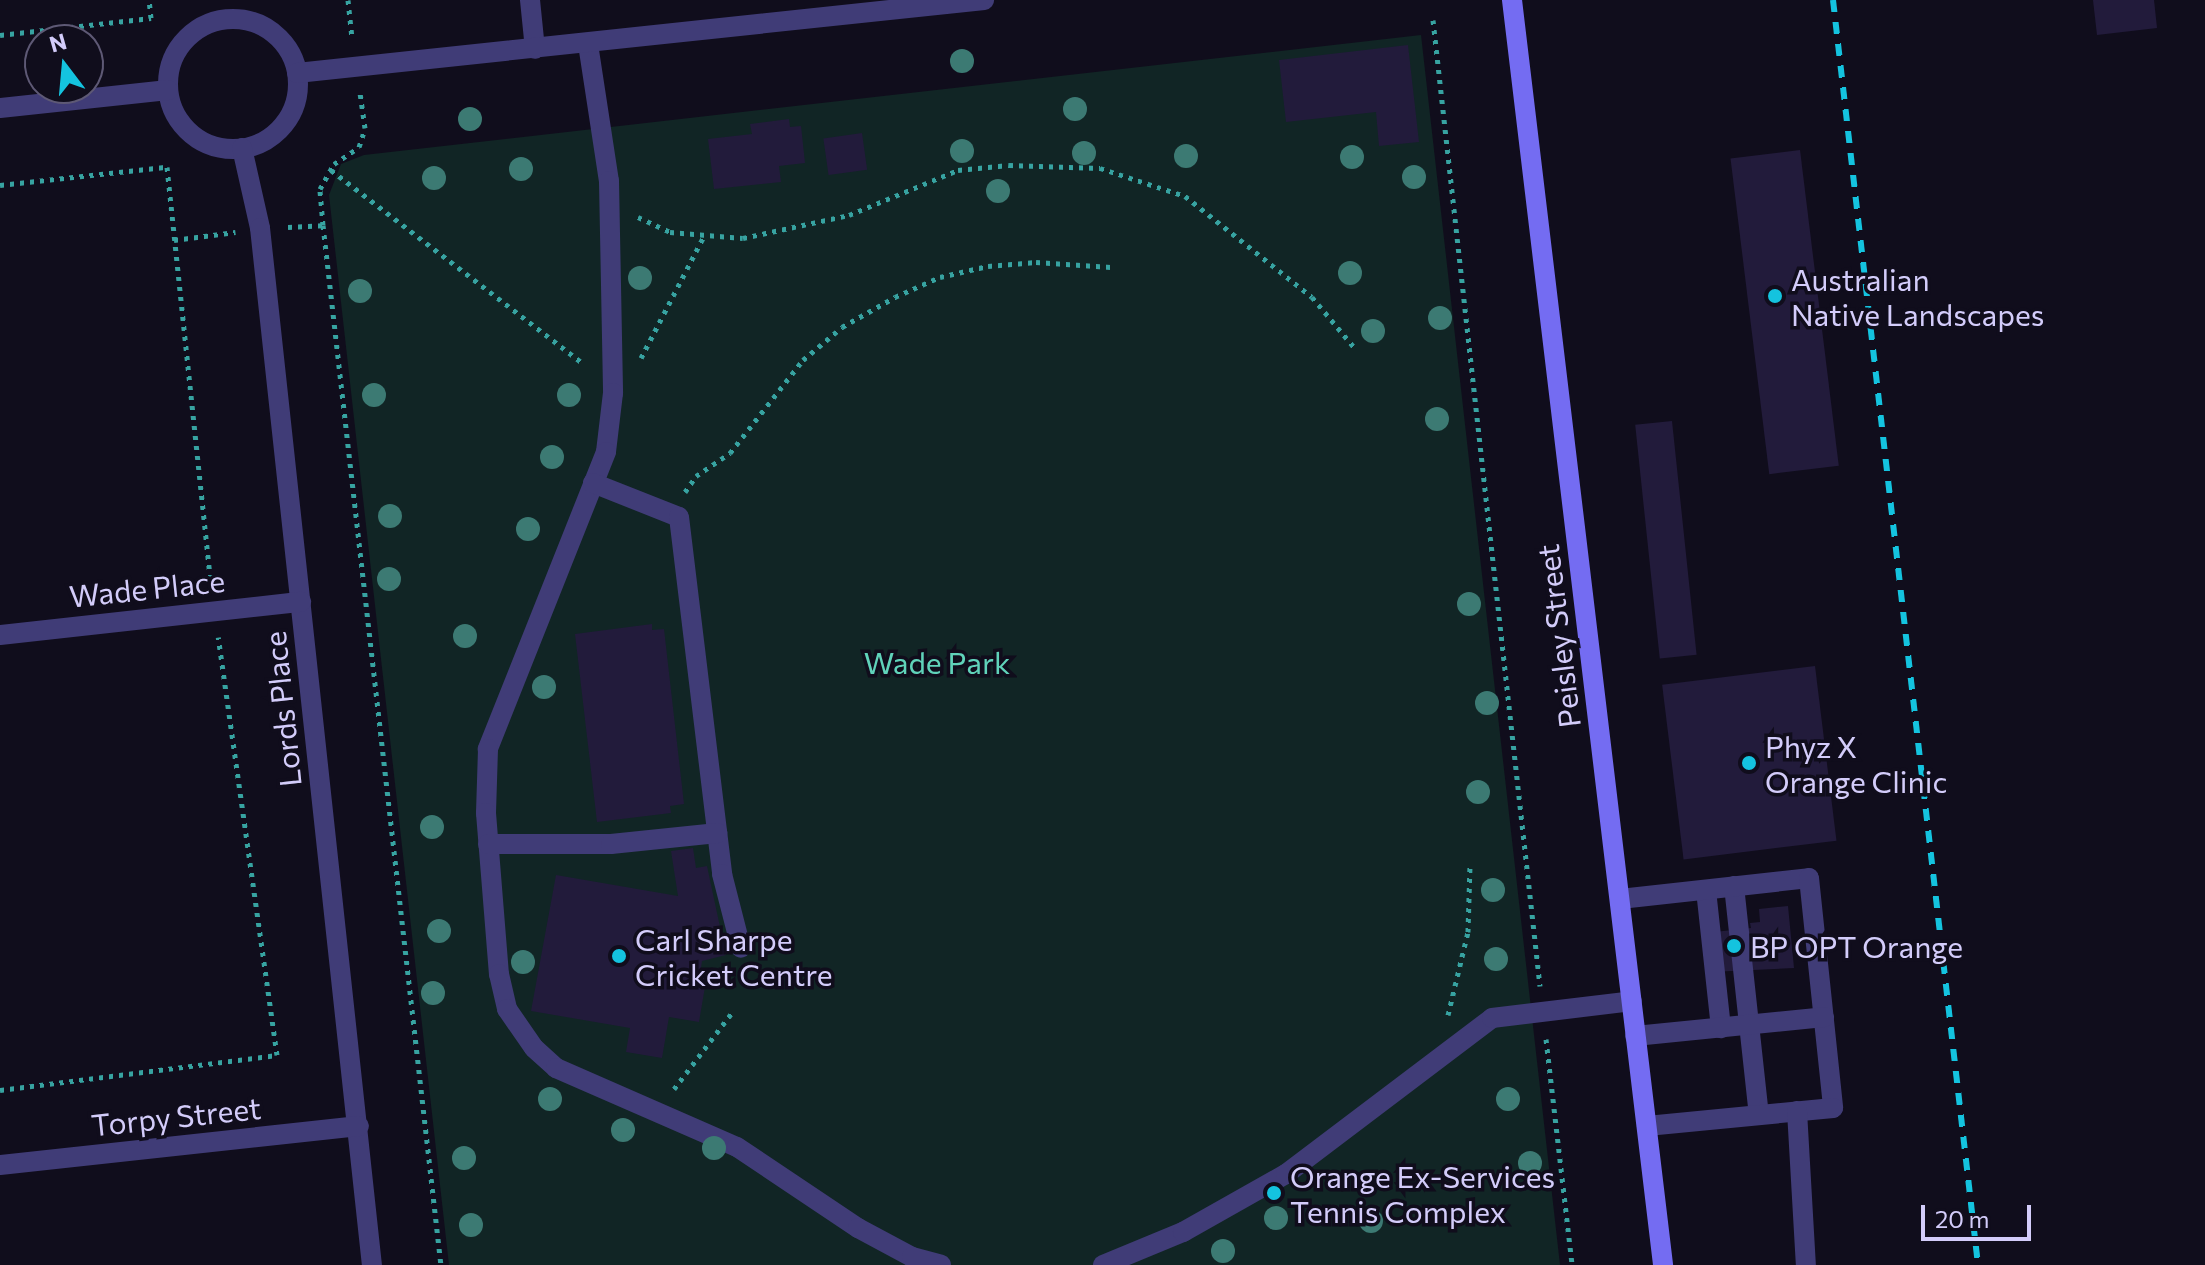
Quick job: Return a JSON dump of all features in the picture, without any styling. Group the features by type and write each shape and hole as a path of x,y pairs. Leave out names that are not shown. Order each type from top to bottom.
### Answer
{"main road":[{"name":"Peisley Street","path":"1512,0 1663,1265"}],"street":[{"path":"530,0 535,49"},
{"path":"297,73 588,44 806,10 984,0"},
{"path":"222,10 272,31 292,57 297,73 294,106 285,122 274,134 242,148 208,144 193,135 172,107 168,90 168,73 182,44 222,10"},
{"path":"588,44 609,188 613,386 606,452 488,749 488,844 499,974 516,1025 556,1068 737,1147 858,1228 912,1257 941,1265"},
{"path":"0,108 168,90"},
{"name":"Lords Place","path":"242,148 260,228 372,1265"},
{"path":"593,483 679,517 717,833 741,948"},
{"name":"Wade Place","path":"0,635 301,602"},
{"path":"488,844 611,844 717,833"},
{"path":"1620,899 1809,878 1833,1108 1647,1126"},
{"path":"1734,886 1759,1115"},
{"path":"1706,890 1721,1028"},
{"path":"1103,1265 1159,1244 1286,1174 1424,1066 1492,1018 1543,1009 1632,1001"},
{"path":"1635,1036 1824,1017"},
{"path":"1797,1111 1806,1265"},
{"name":"Torpy Street","path":"0,1165 359,1126"}],"path":[{"path":"0,35 151,18 149,0"},
{"path":"348,0 365,128 359,147 331,170 320,189 441,1265"},
{"path":"1433,20 1572,1265"},
{"path":"609,188 636,216 670,232 703,238 743,238 820,222 958,170 1009,165 1100,168 1185,196 1312,297 1354,347"},
{"path":"0,185 167,167 214,611 277,1055 0,1090"},
{"path":"331,170 613,386 650,348 703,238"},
{"path":"174,240 260,228 323,225"},
{"path":"679,517 689,483 730,453 768,399 842,327 895,297 964,272 1036,262 1111,267"},
{"path":"1424,1066 1460,975 1468,932 1470,866"},
{"path":"657,1112 734,1010"}],"green space":[{"name":"Wade Park","path":"1421,35 1560,1265 449,1265 329,195 341,164 364,155"}],"building":[{"path":"2093,0 2154,0 2157,28 2097,35"},
{"path":"1408,45 1419,142 1379,146 1376,112 1286,122 1279,60"},
{"path":"789,119 790,127 801,126 805,163 779,166 781,182 714,189 708,139 752,134 750,124"},
{"path":"862,133 867,170 829,175 823,138"},
{"path":"1800,150 1839,466 1769,474 1731,159"},
{"path":"1672,421 1697,655 1660,659 1635,425"},
{"path":"652,624 652,630 664,629 684,804 670,806 671,813 597,822 575,634"},
{"name":"Phyz X Orange Clinic","path":"1815,666 1836,841 1684,859 1662,685"},
{"path":"693,848 696,868 707,866 726,955 702,961 701,968 708,969 699,1022 669,1017 662,1058 626,1052 630,1028 531,1011 556,875 678,896 671,851"},
{"path":"1788,906 1794,968 1710,972 1705,933 1751,928 1750,923 1760,922 1759,909"}],"railway":[{"path":"1833,0 1978,1265"}],"place":[{"name":"Australian Native Landscapes","path":"1775,296"},
{"name":"Phyz X Orange Clinic","path":"1749,763"},
{"name":"BP OPT Orange","path":"1734,946"},
{"name":"Carl Sharpe Cricket Centre","path":"619,956"},
{"name":"Orange Ex-Services Tennis Complex","path":"1274,1193"}]}
